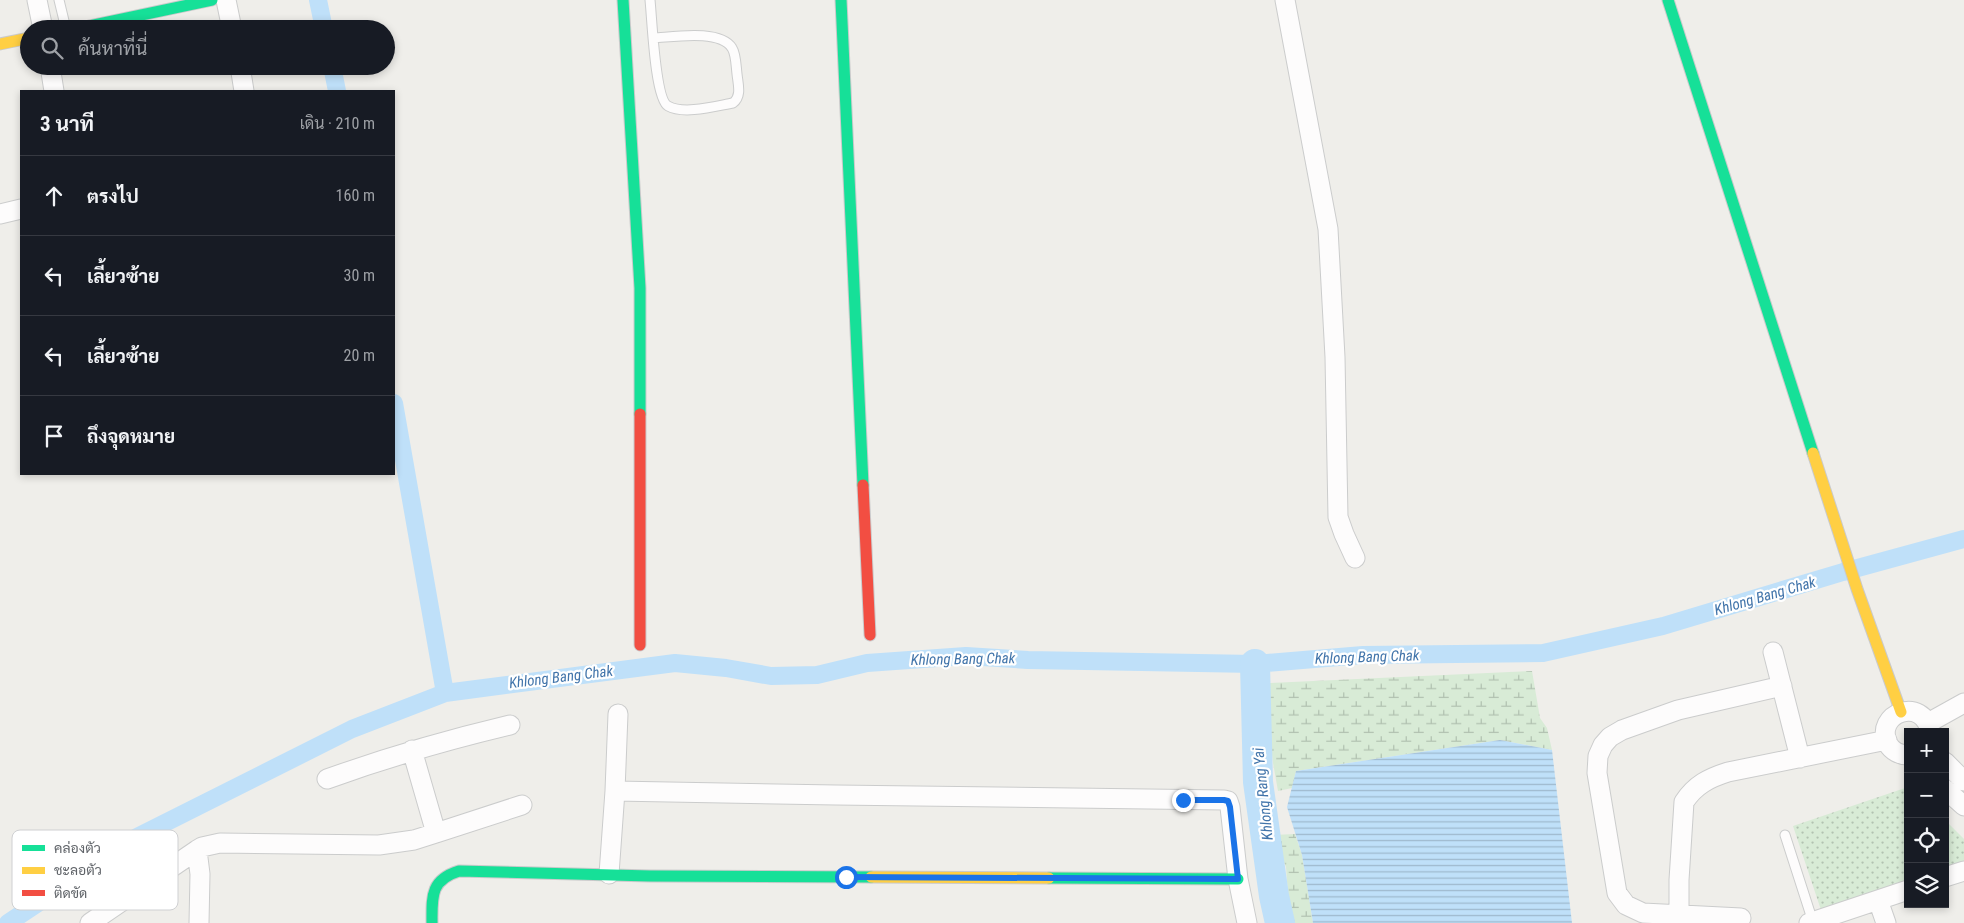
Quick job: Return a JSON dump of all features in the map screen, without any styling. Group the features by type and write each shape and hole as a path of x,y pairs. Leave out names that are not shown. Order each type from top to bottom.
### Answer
{"street":[{"path":"37,0 41,20"},
{"path":"118,20 212,0"},
{"path":"226,0 230,20"},
{"path":"623,0 640,288 640,646"},
{"path":"841,0 870,635"},
{"path":"1285,0 1328,228 1335,356 1338,517 1355,558"},
{"path":"1668,0 1856,589 1901,712"},
{"path":"0,44 20,40"},
{"path":"51,75 54,90"},
{"path":"241,75 244,90"},
{"path":"0,214 20,210"},
{"path":"1773,652 1800,758"},
{"path":"1741,918 1679,918 1643,914 1626,905 1617,893 1597,773 1598,756 1603,744 1622,730 1678,710 1782,686"},
{"path":"1904,754 1896,752 1890,747 1887,740 1885,733 1891,718 1901,712 1911,711 1918,713 1929,727 1964,704"},
{"path":"609,874 618,714"},
{"path":"327,779 412,750 510,725"},
{"path":"1679,918 1684,802 1699,785 1728,772 1887,740"},
{"path":"412,750 436,833"},
{"path":"1949,766 1964,781"},
{"path":"615,791 1224,800 1228,801 1230,807 1238,879 1247,923"},
{"path":"1949,793 1964,806"},
{"path":"178,863 202,847 220,843 379,845 414,840 522,805"},
{"path":"197,850 200,874 199,923"},
{"path":"432,923 432,892 449,873 459,871 650,876 1238,879"},
{"path":"1949,876 1964,871"},
{"path":"1811,922 1904,891"},
{"path":"1878,900 1886,923"},
{"path":"90,923 109,910"}],"lane":[{"path":"59,0 64,20"},
{"path":"650,0 658,86 664,103 668,107 686,110 733,103 737,100 739,92 734,53 728,43 706,36 654,38"},
{"path":"1785,835 1811,922"}],"green space":[{"path":"1532,671 1540,718 1547,728 1552,750 1500,740 1296,771 1292,788 1278,791 1265,691 1270,683"},
{"path":"1904,788 1904,882 1821,910 1793,826"},
{"path":"1949,824 1964,839 1964,863 1949,868"},
{"path":"1295,834 1302,855 1313,923 1290,923 1286,867 1273,835"}],"water":[{"path":"1500,740 1552,750 1572,923 1313,923 1302,855 1287,807 1296,771"}],"waterway":[{"path":"318,0 322,20"},
{"path":"334,75 337,90"},
{"path":"395,409 445,693"},
{"name":"Khlong Bang Chak","path":"151,830 352,729 445,693 675,663 726,668 771,676 817,675 867,663 966,656 1028,660 1255,664 1363,655 1543,653 1663,626 1843,572 1964,539"},
{"name":"Khlong Rang Yai","path":"1255,664 1258,782 1274,896 1280,923"},
{"name":"Khlong Bang Chak","path":"8,923 28,910"}],"traffic: fast":[{"path":"118,20 212,0"},
{"path":"623,0 640,288 640,414"},
{"path":"841,0 863,485"},
{"path":"1668,0 1813,453"},
{"path":"432,923 433,897 438,885 443,879 459,871 650,876 871,877"},
{"path":"1049,878 1238,879"}],"traffic: slow":[{"path":"0,44 20,40"},
{"path":"1813,453 1857,589 1901,712"},
{"path":"871,877 1049,878"}],"traffic: jam":[{"path":"640,414 640,645"},
{"path":"863,485 870,635"}],"route":[{"path":"846,877 1238,879 1228,801 1183,800"}]}
